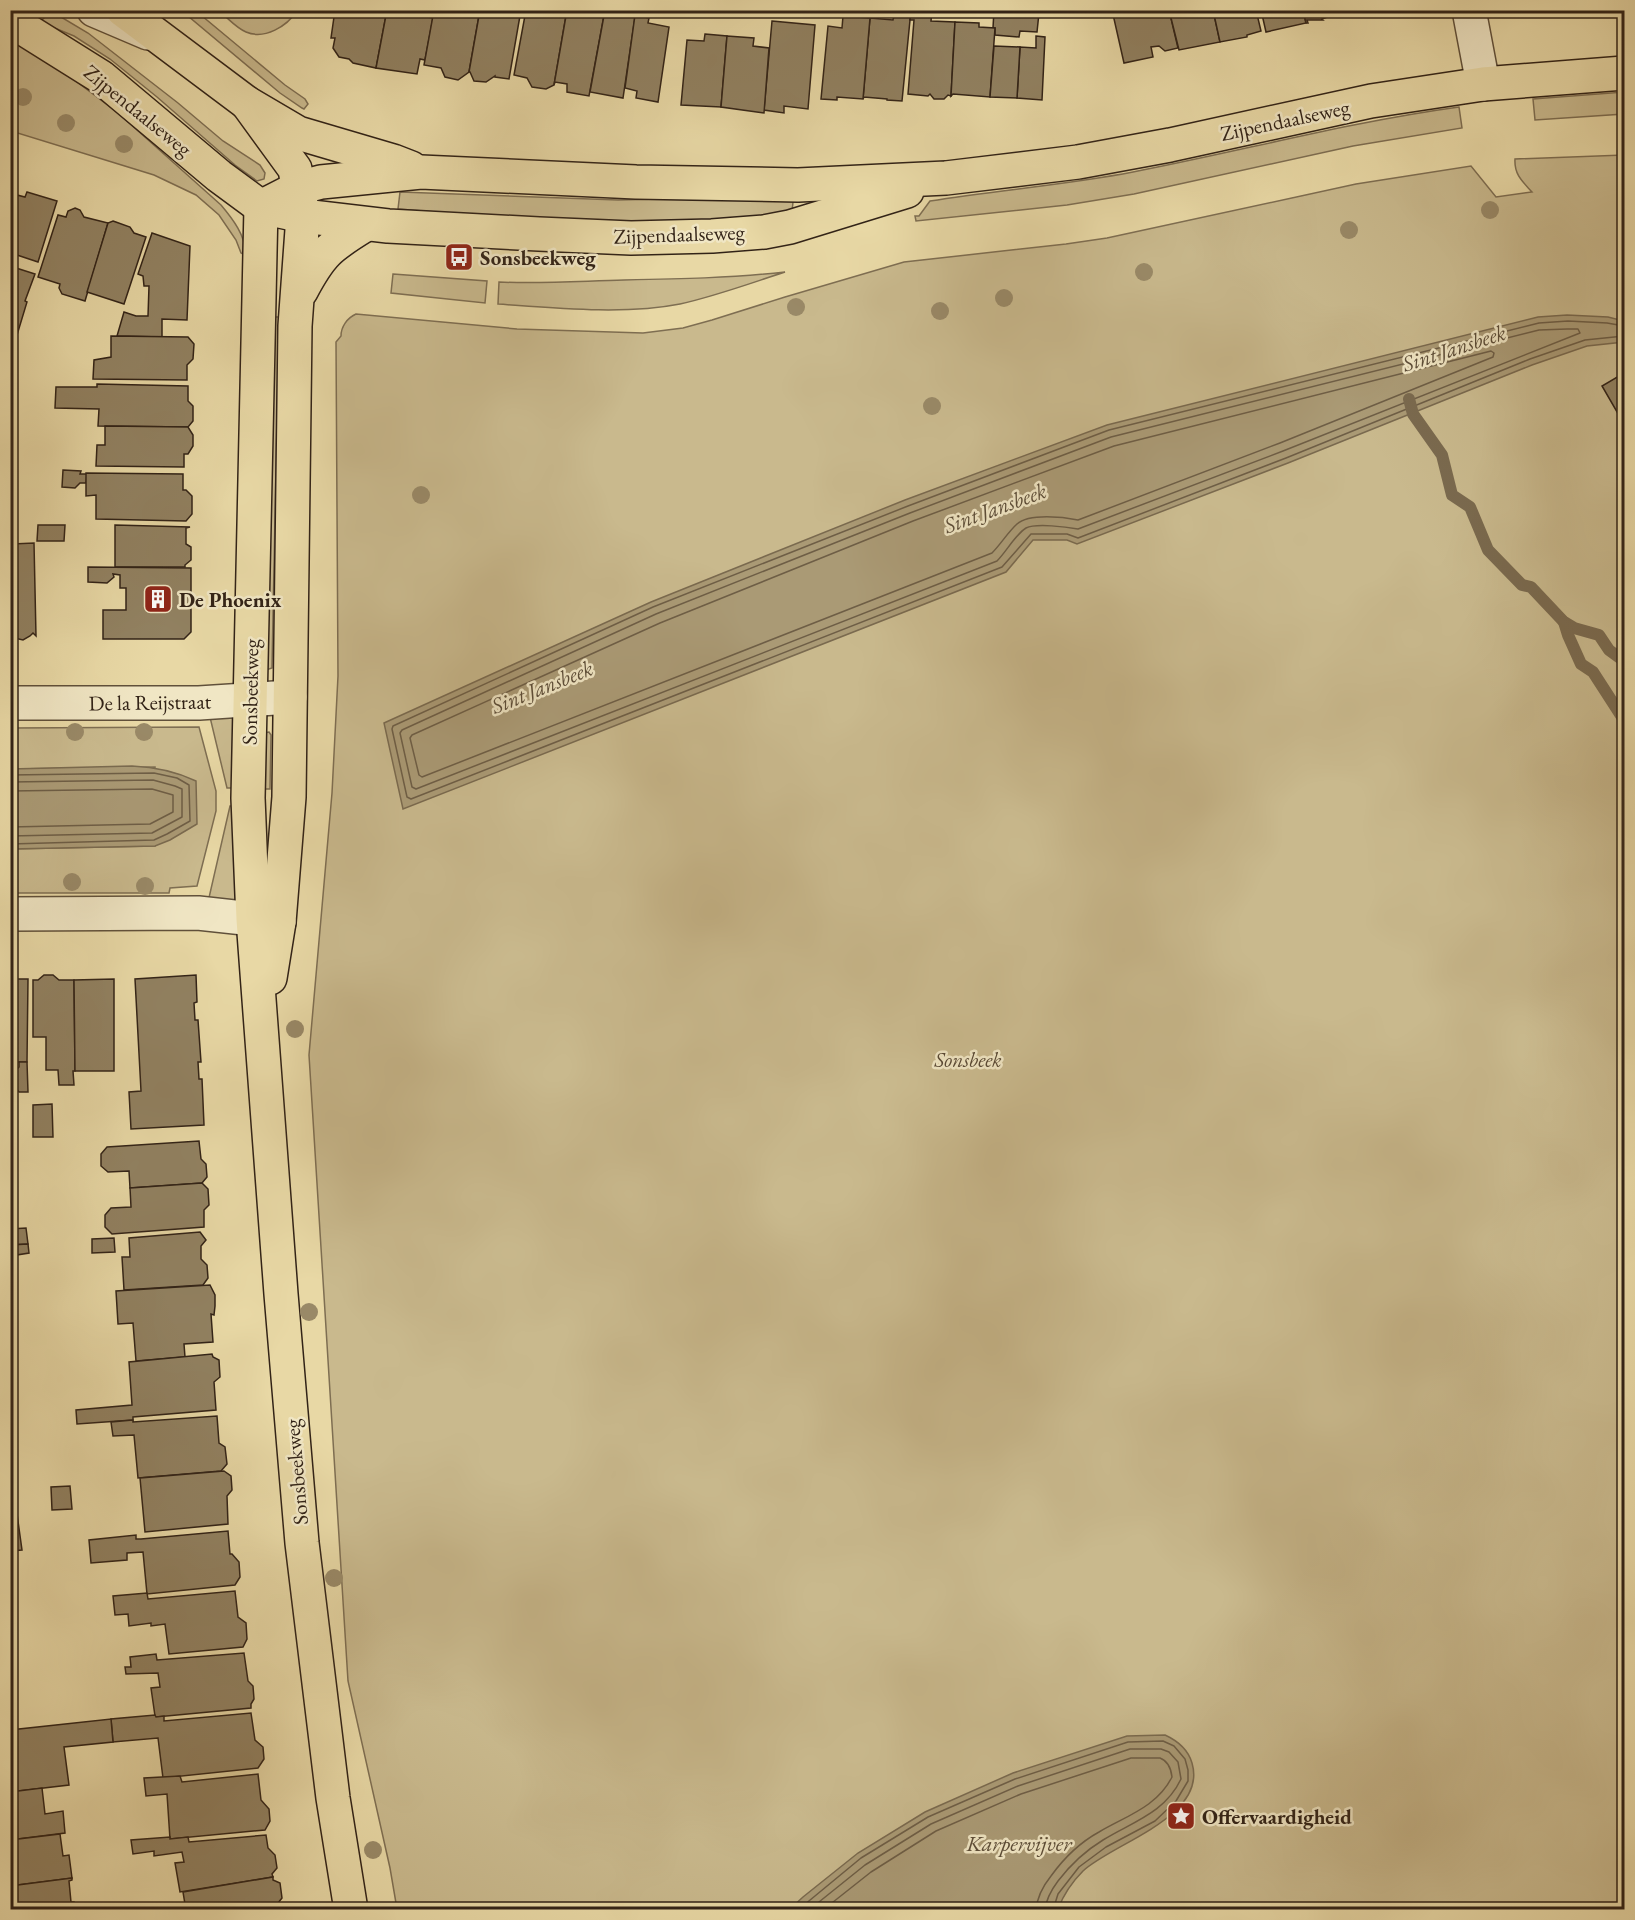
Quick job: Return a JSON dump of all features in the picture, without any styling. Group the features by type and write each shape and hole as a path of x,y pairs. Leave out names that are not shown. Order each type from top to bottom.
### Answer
{"main road":[{"name":"Zijpendaalseweg","path":"123,10 247,103 298,133 393,161 421,172"},
{"name":"Zijpendaalseweg","path":"10,20 101,77 219,176 261,207 321,182 421,172 636,182 798,185 946,178 1078,162 1170,146 1371,101 1483,84 1624,73"},
{"name":"Zijpendaalseweg","path":"247,103 298,191 365,225 631,238 764,232 813,221 946,178"},
{"name":"Sonsbeekweg","path":"298,191 289,798 266,921 262,1033 302,1543 333,1798 351,1910"},
{"name":"Sonsbeekweg","path":"261,207 248,798 266,921"},
{"name":"Sonsbeekweg","path":"297,298 315,264 326,251 365,225"}],"street":[{"path":"94,10 158,38"},
{"path":"1469,10 1483,84"},
{"name":"De la Reijstraat","path":"10,703 199,703 290,697"},
{"path":"10,914 198,914 266,921"}],"green space":[{"path":"51,11 88,33 223,141 260,165 265,173 264,179 257,181 235,165 110,59 74,36 40,22"},
{"path":"182,11 196,11 305,99 308,104 304,109 280,93"},
{"path":"219,11 297,11 293,17 275,30 253,34 242,30"},
{"path":"19,38 118,113 221,205 234,222 244,241 245,255 241,253 236,240 219,215 196,195 154,175 11,131 11,46"},
{"path":"1624,92 1624,114 1535,120 1533,99"},
{"path":"1459,107 1462,128 1353,146 1134,194 1067,205 916,221 915,216 919,216 930,201 1108,177 1296,137"},
{"name":"Sonsbeek","path":"1624,155 1624,1909 397,1909 348,1681 309,1055 332,793 338,676 336,342 341,336 345,323 356,314 517,329 643,333 683,328 904,262 1107,238 1356,184 1471,166 1496,197 1532,192 1518,174 1515,159"},
{"path":"400,192 618,200 782,196 790,198 793,202 792,212 759,222 591,224 398,209"},
{"path":"785,272 707,297 659,307 589,310 498,304 499,282 685,279"},
{"path":"393,274 487,281 485,303 391,293"},
{"path":"270,317 279,317 272,668 266,670"},
{"path":"209,713 233,714 232,788 227,788"},
{"path":"199,727 216,791 216,811 197,886 170,888 169,893 11,893 10,849 155,846 155,767 11,769 11,728"},
{"path":"269,732 271,735 270,789 261,789 263,733"},
{"path":"230,806 233,806 236,902 208,902"}],"water":[{"name":"Sint Jansbeek","path":"1567,315 1608,317 1624,321 1624,342 1587,346 1532,365 1288,463 1077,544 1067,540 1033,540 1006,572 403,809 384,723 651,602 905,500 1107,425 1538,317"},
{"path":"132,766 165,770 196,781 197,824 155,846 11,849 11,769"},
{"name":"Karpervijver","path":"1165,1735 1182,1746 1192,1763 1193,1782 1186,1799 1155,1827 1083,1871 1068,1889 1058,1909 790,1909 858,1853 925,1812 1013,1773 1127,1736"}],"building":[{"path":"335,10 387,10 376,68 339,57 333,48 335,38 331,38"},
{"path":"387,10 429,10 427,17 433,18 425,60 420,59 417,74 376,68"},
{"path":"434,10 480,10 469,72 458,80 445,77 441,68 424,65"},
{"path":"480,10 521,10 509,79 495,76 486,82 474,81 469,72"},
{"path":"526,10 567,10 554,85 546,89 532,87 527,78 514,75"},
{"path":"567,10 605,10 589,96 567,92 567,84 555,82 554,85"},
{"path":"605,10 636,10 623,98 590,92"},
{"path":"895,10 911,10 902,101 864,97 863,99 870,18 893,20"},
{"path":"911,10 932,10 931,21 955,22 951,96 948,95 944,99 934,99 930,94 928,96 908,94 914,20 910,20"},
{"path":"994,10 1039,13 1037,32 1020,31 1019,37 995,35"},
{"path":"1112,10 1169,10 1178,48 1165,51 1159,46 1151,47 1153,57 1124,63"},
{"path":"1169,10 1213,10 1220,42 1179,50"},
{"path":"1213,10 1256,10 1261,31 1247,35 1247,37 1220,42"},
{"path":"1261,10 1303,10 1306,23 1266,32"},
{"path":"1303,10 1365,10 1365,13 1353,12 1330,16 1323,20 1307,20 1308,23 1306,23"},
{"path":"635,15 649,18 648,23 669,27 658,102 636,98 637,91 625,88"},
{"path":"843,16 870,18 863,99 837,97 837,100 821,99 828,26 842,28"},
{"path":"772,21 815,25 808,109 784,106 784,113 764,110"},
{"path":"955,22 979,23 979,27 995,28 990,97 953,94 951,96"},
{"path":"705,34 727,36 721,107 681,105 687,40 704,41"},
{"path":"727,36 754,38 753,46 769,48 764,113 721,107"},
{"path":"1036,36 1045,37 1042,100 1017,98 1020,47 1036,48"},
{"path":"994,46 1020,47 1017,98 990,97"},
{"path":"10,187 15,188 10,204"},
{"path":"27,192 57,201 38,262 17,255 13,267 35,274 25,301 27,302 17,335 10,327 10,204 13,194 25,197"},
{"path":"75,208 80,210 84,217 108,223 85,301 62,294 60,284 38,277 58,215 66,217 68,211"},
{"path":"113,221 130,227 134,233 146,237 124,304 87,292 108,223"},
{"path":"152,233 190,246 187,320 162,319 162,337 117,336 124,312 136,316 148,316 149,286 144,286 143,276 138,274"},
{"path":"111,336 188,337 194,344 193,359 187,365 187,380 93,379 94,360 111,357"},
{"path":"1624,373 1624,424 1602,386"},
{"path":"97,384 188,386 188,401 193,406 193,421 188,427 98,426 99,409 55,408 56,387 97,387"},
{"path":"105,426 188,427 193,435 193,446 188,454 184,454 184,467 96,466 97,445 105,445"},
{"path":"63,470 81,471 80,474 87,474 86,483 80,483 75,488 62,487"},
{"path":"86,473 183,474 183,490 192,496 192,514 186,521 96,519 96,495 86,496"},
{"path":"38,525 65,525 64,541 37,541"},
{"path":"115,525 190,527 186,528 186,544 191,547 191,560 185,567 115,567"},
{"path":"10,542 12,544 34,543 36,636 33,633 23,640 10,637"},
{"name":"De Phoenix","path":"88,567 191,568 191,632 184,639 103,639 103,610 126,610 126,588 120,588 120,575 113,574 114,577 107,583 88,582"},
{"path":"44,975 53,975 59,980 74,980 74,1085 59,1085 58,1070 46,1070 46,1037 33,1037 33,980 38,980"},
{"path":"196,975 197,1002 194,1003 195,1020 198,1020 201,1062 198,1062 199,1079 202,1079 204,1125 131,1129 129,1092 141,1091 135,979"},
{"path":"10,979 28,979 27,1062 10,1062"},
{"path":"114,979 114,1071 75,1071 74,980"},
{"path":"19,1062 27,1062 28,1092 19,1092 15,1087 14,1072 19,1067"},
{"path":"52,1104 53,1137 33,1137 33,1105"},
{"path":"199,1141 201,1159 206,1164 207,1177 202,1183 130,1188 129,1171 108,1172 101,1166 101,1154 107,1147"},
{"path":"202,1183 208,1189 209,1205 204,1210 204,1227 112,1234 105,1227 105,1215 111,1208 131,1207 130,1188"},
{"path":"26,1228 28,1244 10,1245 10,1229"},
{"path":"200,1232 206,1240 201,1246 201,1259 207,1265 208,1278 203,1285 124,1290 122,1257 130,1257 129,1238"},
{"path":"114,1238 115,1252 92,1253 92,1239"},
{"path":"28,1244 29,1253 10,1256 10,1245"},
{"path":"210,1285 215,1295 214,1315 211,1314 213,1342 184,1344 185,1357 136,1361 133,1323 118,1324 116,1291"},
{"path":"212,1354 219,1360 220,1377 214,1382 216,1410 77,1424 76,1410 132,1405 129,1362"},
{"path":"217,1416 219,1443 225,1447 227,1464 221,1471 138,1478 134,1435 113,1436 111,1422 133,1420 133,1422"},
{"path":"224,1471 231,1476 232,1490 227,1496 228,1524 145,1532 140,1478"},
{"path":"13,1477 17,1514 10,1515 10,1478"},
{"path":"70,1486 72,1509 52,1510 51,1487"},
{"path":"17,1514 22,1550 10,1551 10,1515"},
{"path":"228,1531 230,1554 239,1562 240,1577 235,1585 147,1594 143,1552 127,1553 127,1560 91,1563 89,1540 136,1535 136,1539 141,1539"},
{"path":"235,1591 238,1617 246,1623 247,1639 243,1647 169,1654 165,1624 129,1626 128,1614 115,1615 113,1596 147,1593 148,1599"},
{"path":"244,1653 248,1681 253,1686 254,1699 251,1708 156,1717 151,1688 160,1687 158,1673 126,1674 125,1667 131,1667 130,1657 156,1654 157,1660"},
{"path":"251,1713 255,1740 263,1747 264,1759 258,1768 163,1778 158,1738 113,1742 111,1719 155,1715 156,1717 164,1716 164,1721"},
{"path":"111,1719 113,1742 64,1747 69,1785 10,1792 10,1730"},
{"path":"258,1774 261,1800 269,1809 270,1821 265,1830 170,1839 167,1794 146,1796 144,1778 180,1776 182,1782"},
{"path":"42,1788 45,1814 63,1811 65,1833 10,1840 10,1792"},
{"path":"60,1834 63,1856 69,1855 72,1878 10,1886 10,1840"},
{"path":"266,1835 268,1848 275,1855 277,1868 272,1874 273,1877 180,1892 175,1863 184,1862 182,1852 154,1856 154,1851 133,1854 131,1840 188,1837 189,1842"},
{"path":"273,1877 273,1880 280,1883 282,1898 276,1910 186,1910 183,1892"},
{"path":"72,1878 69,1881 71,1902 74,1902 75,1910 10,1910 10,1886"},
{"path":"118,1903 120,1910 104,1910 103,1906"}],"waterway":[{"path":"1409,399 1413,414 1442,455 1452,495 1470,507 1488,550 1522,585 1531,587 1564,622 1574,628 1599,635 1609,650 1624,661"},
{"path":"1564,622 1581,664 1593,672 1624,720"}],"place":[{"name":"Sonsbeekweg","path":"459,257"},
{"name":"De Phoenix","path":"158,599"},
{"name":"Offervaardigheid","path":"1181,1816"}]}
